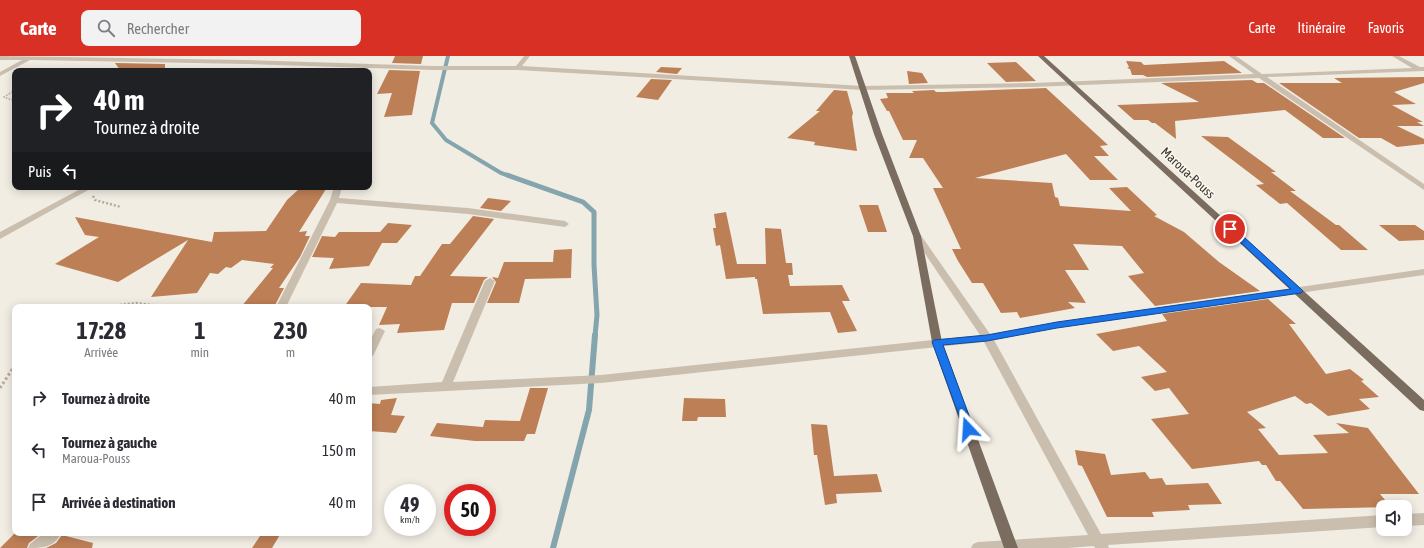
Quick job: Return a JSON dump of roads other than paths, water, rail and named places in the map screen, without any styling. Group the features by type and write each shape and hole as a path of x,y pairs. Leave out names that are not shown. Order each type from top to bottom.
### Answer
{"main road":[{"path":"852,56 878,134 917,236 937,342 1010,547"},
{"name":"Maroua-Pouss","path":"1041,56 1424,407"}],"street":[{"path":"282,63 290,56"},
{"path":"518,68 527,56"},
{"path":"1232,56 1424,188"},
{"path":"1395,56 1422,70"},
{"path":"0,58 282,63 433,68 518,68 863,88 1072,83 1422,70"},
{"path":"0,74 29,58"},
{"path":"0,236 84,190"},
{"path":"282,304 334,200 337,190"},
{"path":"334,200 468,211 565,224"},
{"path":"917,236 987,338 1100,544"},
{"path":"372,391 601,379 937,342 987,338 1057,325 1424,272"},
{"path":"446,386 490,281"},
{"path":"372,347 380,332"},
{"path":"1412,520 1424,519"},
{"path":"978,548 1100,544 1376,522"},
{"path":"35,548 50,536"}],"waterway":[{"path":"448,56 432,123 446,140 501,173 507,175"},
{"path":"507,175 583,202 594,212 594,265 597,315 595,336"},
{"path":"553,548 589,410 595,335"}]}
